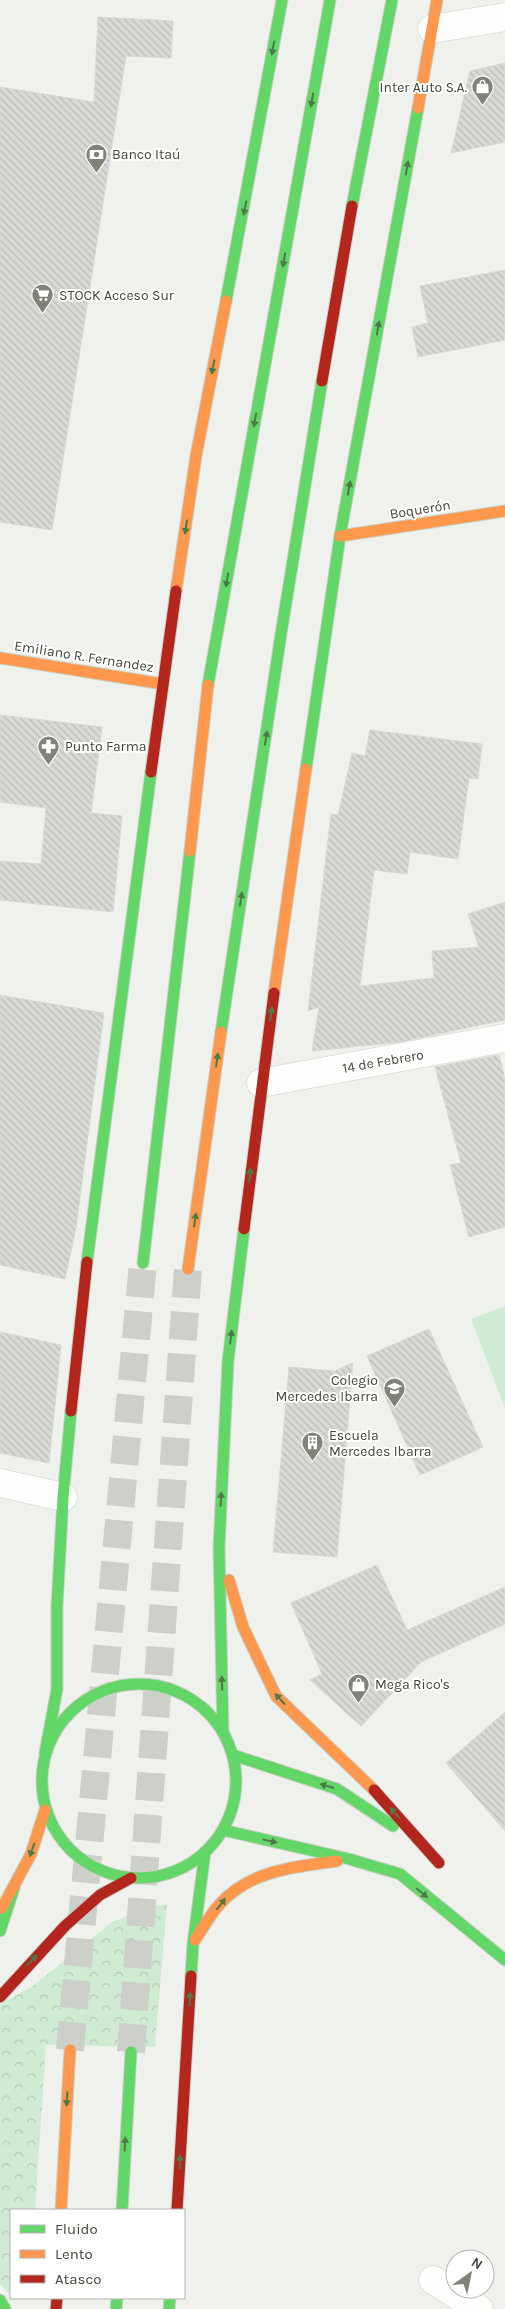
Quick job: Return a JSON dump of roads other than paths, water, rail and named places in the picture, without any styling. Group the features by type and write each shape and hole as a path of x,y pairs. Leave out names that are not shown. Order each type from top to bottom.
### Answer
{"main road":[{"path":"45,1753 59,1724 82,1701 111,1687 143,1683 175,1690 203,1707 223,1732 234,1755 235,1790 233,1807 223,1830 206,1852 184,1867 158,1876 131,1878 103,1871 78,1857 58,1836 46,1810 41,1781 45,1753 57,1689 57,1606 63,1497 78,1330 163,684 196,456 246,203 282,0"},
{"path":"143,1263 208,687 330,0"},
{"path":"188,1269 230,965 298,530 344,253 392,0"},
{"path":"223,1732 219,1548 229,1349 261,1083 340,536 437,0"},
{"name":"Boquerón","path":"340,536 505,511"},
{"name":"Emiliano R. Fernandez","path":"0,658 163,684"},
{"path":"219,1548 244,1628 276,1696 384,1799 439,1863 389,1823 337,1789 234,1755"},
{"path":"0,1911 31,1854 46,1810"},
{"path":"223,1830 349,1859 400,1874 505,1960"},
{"path":"177,2209 193,1944 206,1852"},
{"path":"193,1944 224,1900 244,1883 266,1872 349,1859"},
{"path":"0,1997 65,1926 100,1895 131,1878"},
{"path":"0,1931 14,1888"},
{"path":"61,2209 70,2050"},
{"path":"122,2209 130,2052"},
{"path":"0,2300 5,2309"}],"street":[{"path":"432,29 505,17"},
{"name":"14 de Febrero","path":"261,1083 505,1038"},
{"path":"0,1483 63,1497"},
{"path":"433,2280 479,2309"}],"tunnel":[{"path":"70,2050 143,1263"},
{"path":"131,2052 188,1269"}],"place":[{"name":"Inter Auto S.A.","path":"483,106"},
{"name":"Banco Itaú","path":"96,173"},
{"name":"STOCK Acceso Sur","path":"43,314"},
{"name":"Punto Farma","path":"49,765"},
{"name":"Colegio Mercedes Ibarra","path":"394,1407"},
{"name":"Escuela Mercedes Ibarra","path":"313,1462"},
{"name":"Mega Rico's","path":"359,1703"}]}
